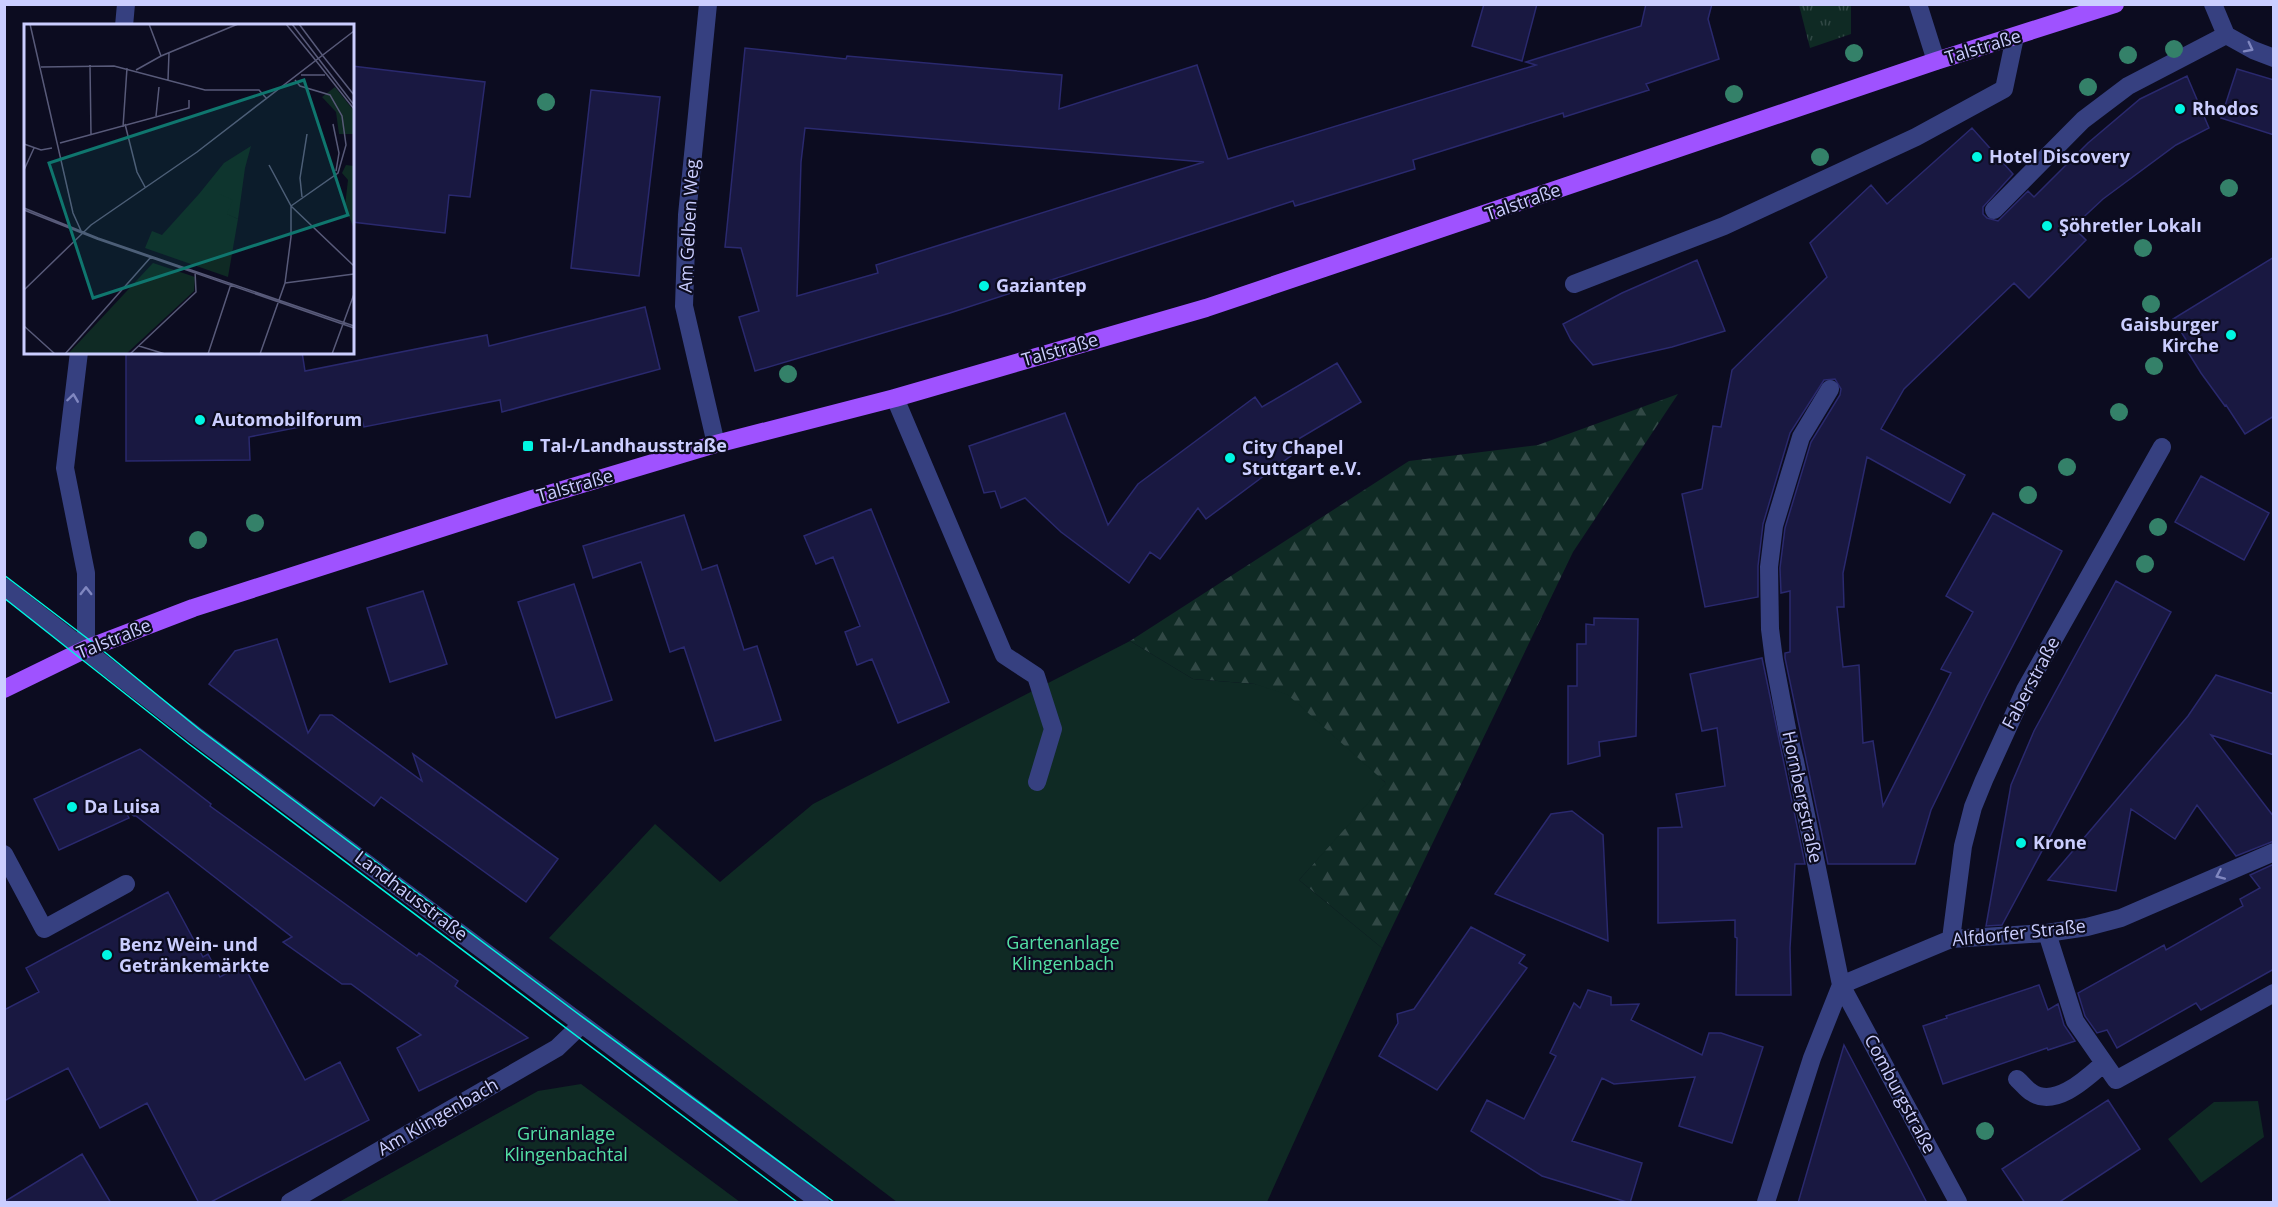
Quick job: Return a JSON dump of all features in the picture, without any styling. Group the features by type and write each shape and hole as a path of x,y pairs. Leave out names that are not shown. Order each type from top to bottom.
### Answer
{"main road":[{"name":"Talstraße","path":"4,689 86,649 193,608 532,499 716,444 895,398 1206,308 1936,61 2115,4"}],"street":[{"path":"124,24 126,4"},
{"name":"Am Gelben Weg","path":"708,4 687,215 684,306 716,444"},
{"path":"1918,4 1936,61"},
{"path":"2213,4 2226,35 2253,50 2274,58"},
{"path":"1994,210 2083,120 2128,86 2226,35"},
{"path":"1574,284 1724,226 1916,137 2004,89 2015,37"},
{"path":"79,354 65,468 86,573 86,649"},
{"name":"Hornbergstraße","path":"1830,389 1801,437 1774,526 1769,567 1770,629 1784,713 1841,985"},
{"path":"895,398 1004,655 1036,676 1053,729 1037,782"},
{"name":"Faberstraße","path":"1950,939 1963,846 1984,780 2025,690 2162,447"},
{"name":"Landhausstraße","path":"4,587 195,735 820,1203"},
{"name":"Alfdorfer Straße","path":"1841,985 1950,939 2047,933 2087,927 2121,918 2270,851"},
{"path":"4,854 44,929 126,884"},
{"path":"2047,933 2075,1021 2116,1080 2274,993"},
{"path":"1766,1203 1812,1058 1841,985"},
{"name":"Comburgstraße","path":"1841,985 1958,1203"},
{"name":"Am Klingenbach","path":"290,1203 557,1048 581,1024"},
{"path":"2018,1079 2032,1094 2052,1097 2073,1089 2104,1063"}],"green space":[{"path":"1799,5 1851,5 1851,34 1810,48"},
{"path":"1678,394 1573,552 1382,948 1299,880 1385,782 1255,684 1193,679 1130,641 1409,461 1538,445"},
{"name":"Gartenanlage Klingenbach","path":"1130,641 1193,679 1255,684 1288,695 1386,783 1299,880 1382,948 1267,1202 897,1202 549,938 655,824 720,882 813,804"},
{"name":"Grünanlage Klingenbachtal","path":"581,1084 740,1202 339,1202 538,1091"},
{"path":"2258,1101 2264,1137 2201,1183 2168,1139 2214,1102"}],"building":[{"path":"1484,4 1537,4 1522,61 1472,46"},
{"path":"1646,4 1712,4 1708,19 1719,59 1646,84 1649,90 1564,117 1563,113 1413,160 1415,169 1295,206 1293,201 950,313 755,371 739,317 759,311 741,248 725,247 745,48 846,59 847,56 1062,75 1059,109 1197,65 1228,159 1536,65 1526,62 1641,26","holes":["805,128 1204,162 876,265 878,273 797,296 801,162"]},
{"path":"354,66 485,82 470,197 449,195 445,233 354,222"},
{"path":"2237,69 2274,80 2274,135 2221,118"},
{"path":"2187,76 2209,128 2176,145 2103,199 2073,227 2086,240 2029,298 2014,283 1904,389 1881,429 1965,475 1950,503 1867,457 1843,573 1844,607 1837,607 1843,667 1859,665 1863,743 1873,741 1883,806 1951,673 1941,669 1973,612 1946,596 1993,513 2062,551 1985,699 1931,810 1915,864 1828,864 1785,658 1785,653 1790,652 1790,591 1781,593 1780,568 1785,528 1811,442 1840,395 1841,389 1835,379 1824,380 1790,433 1763,524 1758,566 1758,597 1705,607 1682,494 1702,489 1713,426 1721,427 1732,370 1827,277 1810,243 1871,185 1887,204 1972,128 2013,174 1983,207 1983,214 1987,218 1998,221 2028,191 2034,197 2088,143 2140,99"},
{"path":"591,90 660,97 639,276 571,268"},
{"name":"Gaisburger Kirche","path":"2274,257 2274,416 2245,434 2201,373 2186,349 2190,346 2173,319"},
{"path":"1697,260 1725,331 1672,347 1593,365 1571,340 1563,324 1622,293"},
{"path":"645,307 660,369 502,412 500,400 364,427 361,415 249,437 250,460 126,461 126,354 302,354 305,371 487,335 489,346"},
{"path":"1337,363 1361,402 1290,444 1296,452 1206,519 1198,508 1160,559 1150,552 1129,583 1061,532 1025,498 1001,508 995,491 984,493 969,446 1065,413 1108,525 1138,484 1255,397 1262,407"},
{"path":"2201,476 2269,513 2244,560 2175,522"},
{"path":"871,509 949,702 898,723 872,659 857,665 845,632 860,626 833,557 816,564 804,536"},
{"path":"684,515 702,570 717,565 744,650 757,646 781,720 715,741 684,647 670,652 641,562 593,578 583,546"},
{"path":"2116,581 2171,612 2002,925 1986,926 2011,785 2034,731"},
{"path":"574,584 612,700 556,718 518,602"},
{"path":"423,591 447,664 390,682 367,608"},
{"path":"1594,618 1638,619 1636,736 1599,742 1600,756 1568,764 1568,686 1577,686 1577,644 1586,644 1586,624 1594,625"},
{"path":"277,639 308,733 320,715 332,715 422,781 413,754 558,859 526,902 381,797 374,806 209,684 235,651"},
{"path":"1762,658 1805,864 1795,864 1790,948 1791,995 1736,995 1735,920 1658,923 1658,828 1682,827 1676,794 1725,786 1717,728 1702,731 1690,674"},
{"path":"2216,675 2274,694 2274,755 2211,735 2274,817 2274,841 2236,856 2197,805 2175,839 2131,809 2116,891 2048,880 2188,716"},
{"path":"140,749 211,804 210,806 417,956 419,953 458,981 455,986 528,1038 419,1091 397,1048 421,1035 351,984 342,984 283,942 292,937 136,816 124,809 129,818 59,850 34,799"},
{"path":"1572,811 1603,835 1608,941 1495,894 1551,814"},
{"path":"2274,864 2274,969 2201,1010 2196,1003 2117,1048 2107,1030 2097,1033 2085,1016 2078,993 2164,945 2166,950 2243,906 2240,899 2260,888 2250,875"},
{"path":"168,892 203,957 208,954 220,977 243,964 305,1080 340,1062 369,1120 209,1203 199,1203 147,1103 100,1128 68,1068 4,1101 4,1010 39,992 26,968"},
{"path":"1471,927 1525,955 1519,963 1527,968 1437,1090 1379,1056 1398,1023 1397,1014 1414,1009"},
{"path":"2039,985 2048,1010 2058,1004 2064,1025 2075,1041 2048,1050 2047,1048 1943,1084 1923,1026"},
{"path":"1588,990 1611,997 1611,1005 1639,1004 1631,1020 1702,1055 1709,1033 1721,1033 1763,1047 1732,1143 1679,1126 1695,1077 1614,1084 1602,1078 1572,1141 1642,1163 1630,1203 1542,1176 1471,1131 1487,1100 1524,1119 1556,1056 1550,1053 1574,1003 1580,1008"},
{"path":"1844,1045 1908,1166 1927,1203 1798,1203"},
{"path":"2108,1100 2140,1149 2058,1203 2025,1203 2002,1169"},
{"path":"82,1154 111,1203 4,1203 4,1202"}],"tram line":[{"path":"4,575 96,645 199,729 577,1013 834,1202"},
{"path":"4,598 189,744 797,1202"}],"place":[{"name":"Rhodos","path":"2180,109"},
{"name":"Hotel Discovery","path":"1977,157"},
{"name":"Şöhretler Lokalı","path":"2047,226"},
{"name":"Gaziantep","path":"984,286"},
{"name":"Gaisburger Kirche","path":"2231,335"},
{"name":"Automobilforum","path":"200,420"},
{"name":"Tal-/Landhausstraße","path":"528,446"},
{"name":"City Chapel Stuttgart e.V.","path":"1230,458"},
{"name":"Da Luisa","path":"72,807"},
{"name":"Krone","path":"2021,843"},
{"name":"Benz Wein- und Getränkemärkte","path":"107,955"}]}
